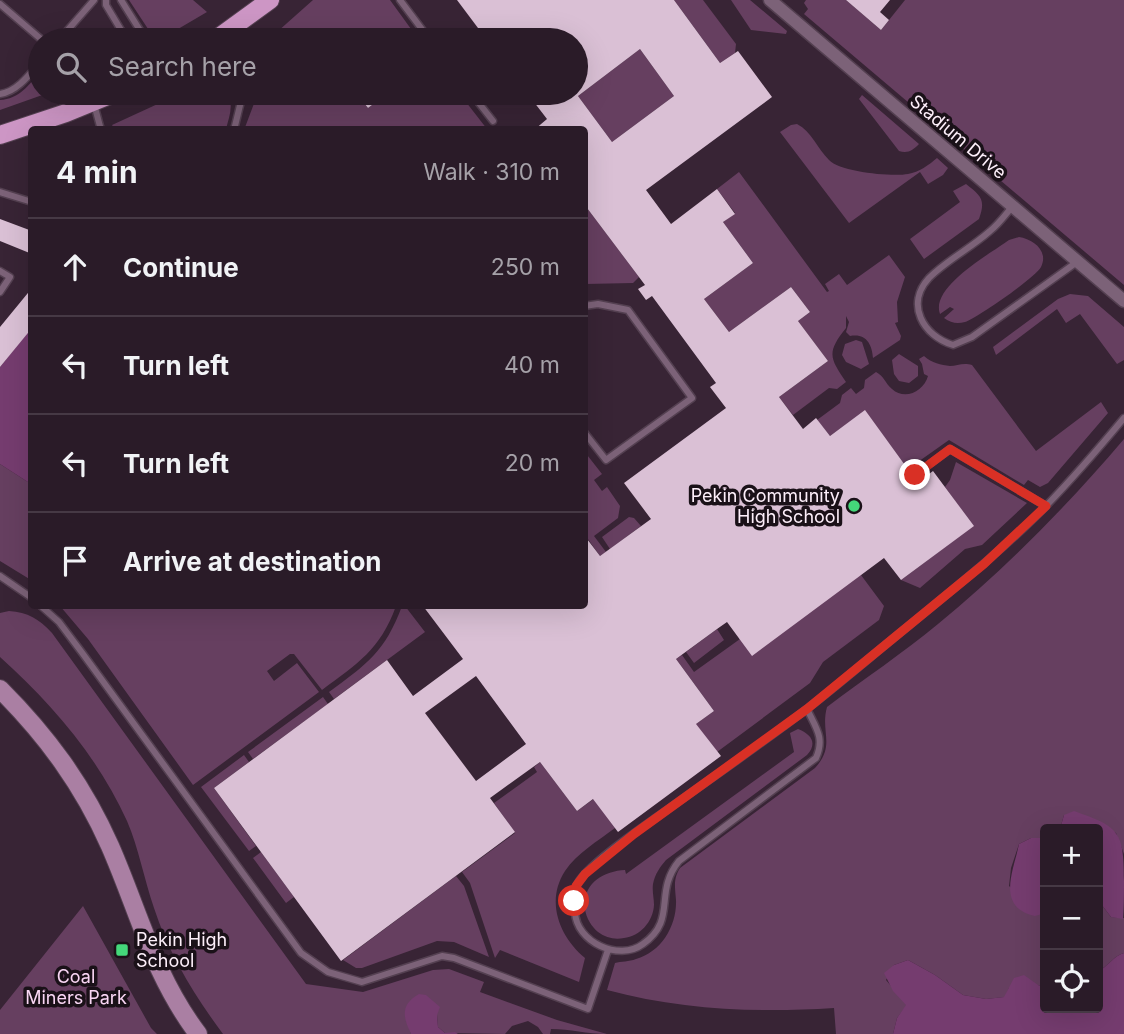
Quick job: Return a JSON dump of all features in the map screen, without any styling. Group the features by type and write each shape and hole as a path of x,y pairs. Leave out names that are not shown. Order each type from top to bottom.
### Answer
{"main road":[{"path":"236,28 271,0"},
{"path":"0,134 85,105"},
{"path":"0,690 57,752 83,790 111,847 156,966 198,1034"}],"street":[{"name":"Stadium Drive","path":"773,1 1124,301"}],"lane":[{"path":"70,28 94,0"},
{"path":"106,0 106,5 120,28"},
{"path":"121,0 138,28"},
{"path":"400,0 421,28"},
{"path":"0,4 28,28"},
{"path":"0,92 18,86 28,75"},
{"path":"95,105 100,126"},
{"path":"235,126 240,105"},
{"path":"480,105 493,121"},
{"path":"0,192 28,201"},
{"path":"1013,207 992,230 928,279 920,295 918,315 926,330 939,341 953,345 972,337 1078,262"},
{"path":"0,271 10,277 0,292"},
{"path":"588,305 598,304 628,310 692,398 606,460 588,437"},
{"path":"807,709 821,746 816,758 679,861 666,882 665,914 660,929 650,939 639,947 625,950 608,950 594,943 575,918 576,886 585,874 634,834 807,709 984,564 1046,506 1124,418"},
{"path":"915,475 950,449 1046,506"},
{"path":"0,577 28,595"},
{"path":"44,609 59,622 83,654 301,953 328,972 362,982 443,956 588,1009 608,950"}],"green space":[{"path":"129,0 193,0 207,12 180,28 147,28"},
{"path":"313,0 390,0 410,28 282,28"},
{"path":"674,0 703,0 736,44 735,53 720,63"},
{"path":"731,0 750,0 787,31 786,34 751,30"},
{"path":"806,0 846,0 881,30 905,0 1124,0 1124,285 804,14 808,9 804,3"},
{"path":"640,49 674,96 612,142 585,105 588,105 588,88"},
{"path":"28,86 28,100 0,110 0,100 18,94"},
{"path":"862,95 919,144 910,151 899,151 859,99"},
{"path":"155,105 231,106 227,126 112,125"},
{"path":"253,105 366,105 368,108 372,105 468,105 485,126 246,126"},
{"path":"797,124 807,131 829,160 844,168 900,175 916,172 937,158 948,168 943,175 928,184 920,172 849,223 780,132"},
{"path":"739,172 827,292 829,291 825,284 839,274 847,285 889,255 905,277 897,302 898,322 895,323 900,340 873,358 871,348 864,338 850,336 846,332 849,322 846,316 846,328 835,344 833,355 836,367 846,382 837,389 829,388 793,415 779,397 828,361 798,321 810,312 791,287 729,332 704,299 753,263 723,222 735,213 717,189"},
{"path":"966,184 981,198 979,219 924,259 910,239 960,202 953,191"},
{"path":"588,209 639,277 633,283 588,284"},
{"path":"1019,237 1034,243 1041,251 1043,261 1037,272 972,319 957,323 944,318 954,309 950,307 940,314 939,304 952,282 1009,240"},
{"path":"1070,294 1088,296 1124,327 1124,360 1117,364 1080,314 1066,323 1057,309 996,355 993,347 1058,299"},
{"path":"856,340 862,342 869,364 861,369 846,362 842,355 845,344"},
{"path":"899,354 918,366 918,376 909,383 899,381 894,374 892,360"},
{"path":"924,356 943,365 972,365 1036,451 1101,402 1108,413 1048,483 1040,487 1028,480 1024,485 949,440 908,469 865,411 830,436 817,420 840,403 842,395 851,388 856,394 864,388 865,380 876,372 897,393 913,393 923,386 928,376 924,374 919,359"},
{"path":"1124,439 1124,854 1116,833 1103,828 1103,824 1090,824 1064,815 1061,824 1040,824 1040,838 1031,838 1019,844 1011,868 1009,886 1040,912 1040,986 1009,988 1005,997 986,999 963,995 908,960 894,965 886,980 907,1005 897,1018 893,1034 836,1034 834,1008 748,1010 691,1006 607,990 615,963 633,960 653,950 671,928 676,909 675,880 680,868 815,768 825,752 827,707 925,635 963,603 1012,559"},
{"path":"588,456 602,474 594,480 602,491 607,487 620,506 618,518 594,536 606,552 600,556 588,539"},
{"path":"956,462 1027,503 982,545 965,549 920,588 901,580 973,526 945,487"},
{"path":"0,464 28,482 28,578 0,561"},
{"path":"629,517 634,518 641,526 610,549 602,537"},
{"path":"861,575 884,606 879,620 823,662 810,683 717,752 678,737 714,711 676,659 682,655 694,672 740,639"},
{"path":"63,609 395,609 375,645 322,690 294,654 290,654 267,671 274,681 297,663 319,692 193,785 88,639"},
{"path":"401,609 407,609 425,632 334,699 329,692 373,656 396,622"},
{"path":"9,611 33,617 52,633 306,984 363,992 433,970 449,969 484,982 480,992 557,1020 607,1034 551,1029 550,1034 543,1034 528,1021 512,1026 505,1034 445,1033 438,1027 437,1015 406,1017 411,1034 223,1034 192,989 167,942 127,821 102,775 88,753 38,693 0,657 0,613"},
{"path":"717,629 724,640 694,663 686,652"},
{"path":"323,697 328,704 253,759 248,752"},
{"path":"798,729 812,739 812,747 807,755 662,865 653,884 653,911 645,927 630,937 621,939 607,937 596,930 587,916 585,900 596,880 617,871 625,870 626,874 794,752 790,733"},
{"path":"244,755 249,762 214,788 256,846 249,851 201,787"},
{"path":"540,762 577,811 613,785 615,828 575,859 565,871 556,895 562,929 585,958 579,982 500,950 495,958 470,883 462,872 515,833 494,803 537,772 534,767"},
{"path":"261,852 294,897 286,903 253,858"},
{"path":"456,876 464,886 489,957 454,942 437,941 362,968 356,968 343,960"},
{"name":"Coal Miners Park","path":"83,906 151,1028 157,1034 0,1034 0,1010"},
{"path":"1103,907 1111,917 1124,918 1124,953 1103,968"}],"shaded area":[{"path":"28,332 28,482 0,464 0,367"},
{"path":"1074,811 1101,822 1116,834 1123,852 1123,919 1111,917 1103,907 1103,824 1061,824 1064,815"},
{"path":"1031,838 1040,838 1040,915 1035,916 1015,905 1011,896 1011,876 1019,844"},
{"path":"1124,953 1124,1034 893,1034 897,1018 906,1005 893,991 884,973 894,965 908,960 963,995 986,999 1004,997 1014,978 1024,975 1040,986 1040,1013 1103,1013 1103,968"},
{"path":"419,994 426,995 440,1007 437,1015 438,1027 445,1033 458,1034 411,1034 406,1022 406,1007"}],"building":[{"path":"457,0 674,0 720,63 738,51 772,97 646,190 671,224 717,189 735,214 723,222 753,263 704,299 729,332 791,287 810,312 798,321 828,361 779,397 803,429 816,418 830,436 865,410 910,472 911,479 918,482 933,471 974,526 901,580 884,558 752,656 727,622 676,659 714,711 696,724 721,756 618,832 593,799 577,811 540,762 490,798 515,832 341,961 214,788 387,660 413,696 463,659 425,609 588,609 588,540 600,556 651,519 624,483 726,408 710,387 716,383 652,296 646,300 638,289 645,285 588,209 588,126 539,126 547,119 536,105 585,105 612,142 674,96 640,49 588,88 588,28 478,28","holes":["476,676 526,744 476,781 425,713"]},
{"path":"846,0 890,0 880,12 889,20 881,30"},
{"path":"0,219 28,230 28,252 0,241"},
{"path":"28,293 28,333 0,367 0,327"}],"place":[{"name":"Pekin Community High School","path":"854,506"},
{"name":"Pekin High School","path":"122,950"}],"route":[{"path":"574,901 576,886 585,874 634,834 807,709 984,564 1046,506 950,449 915,475"}]}
